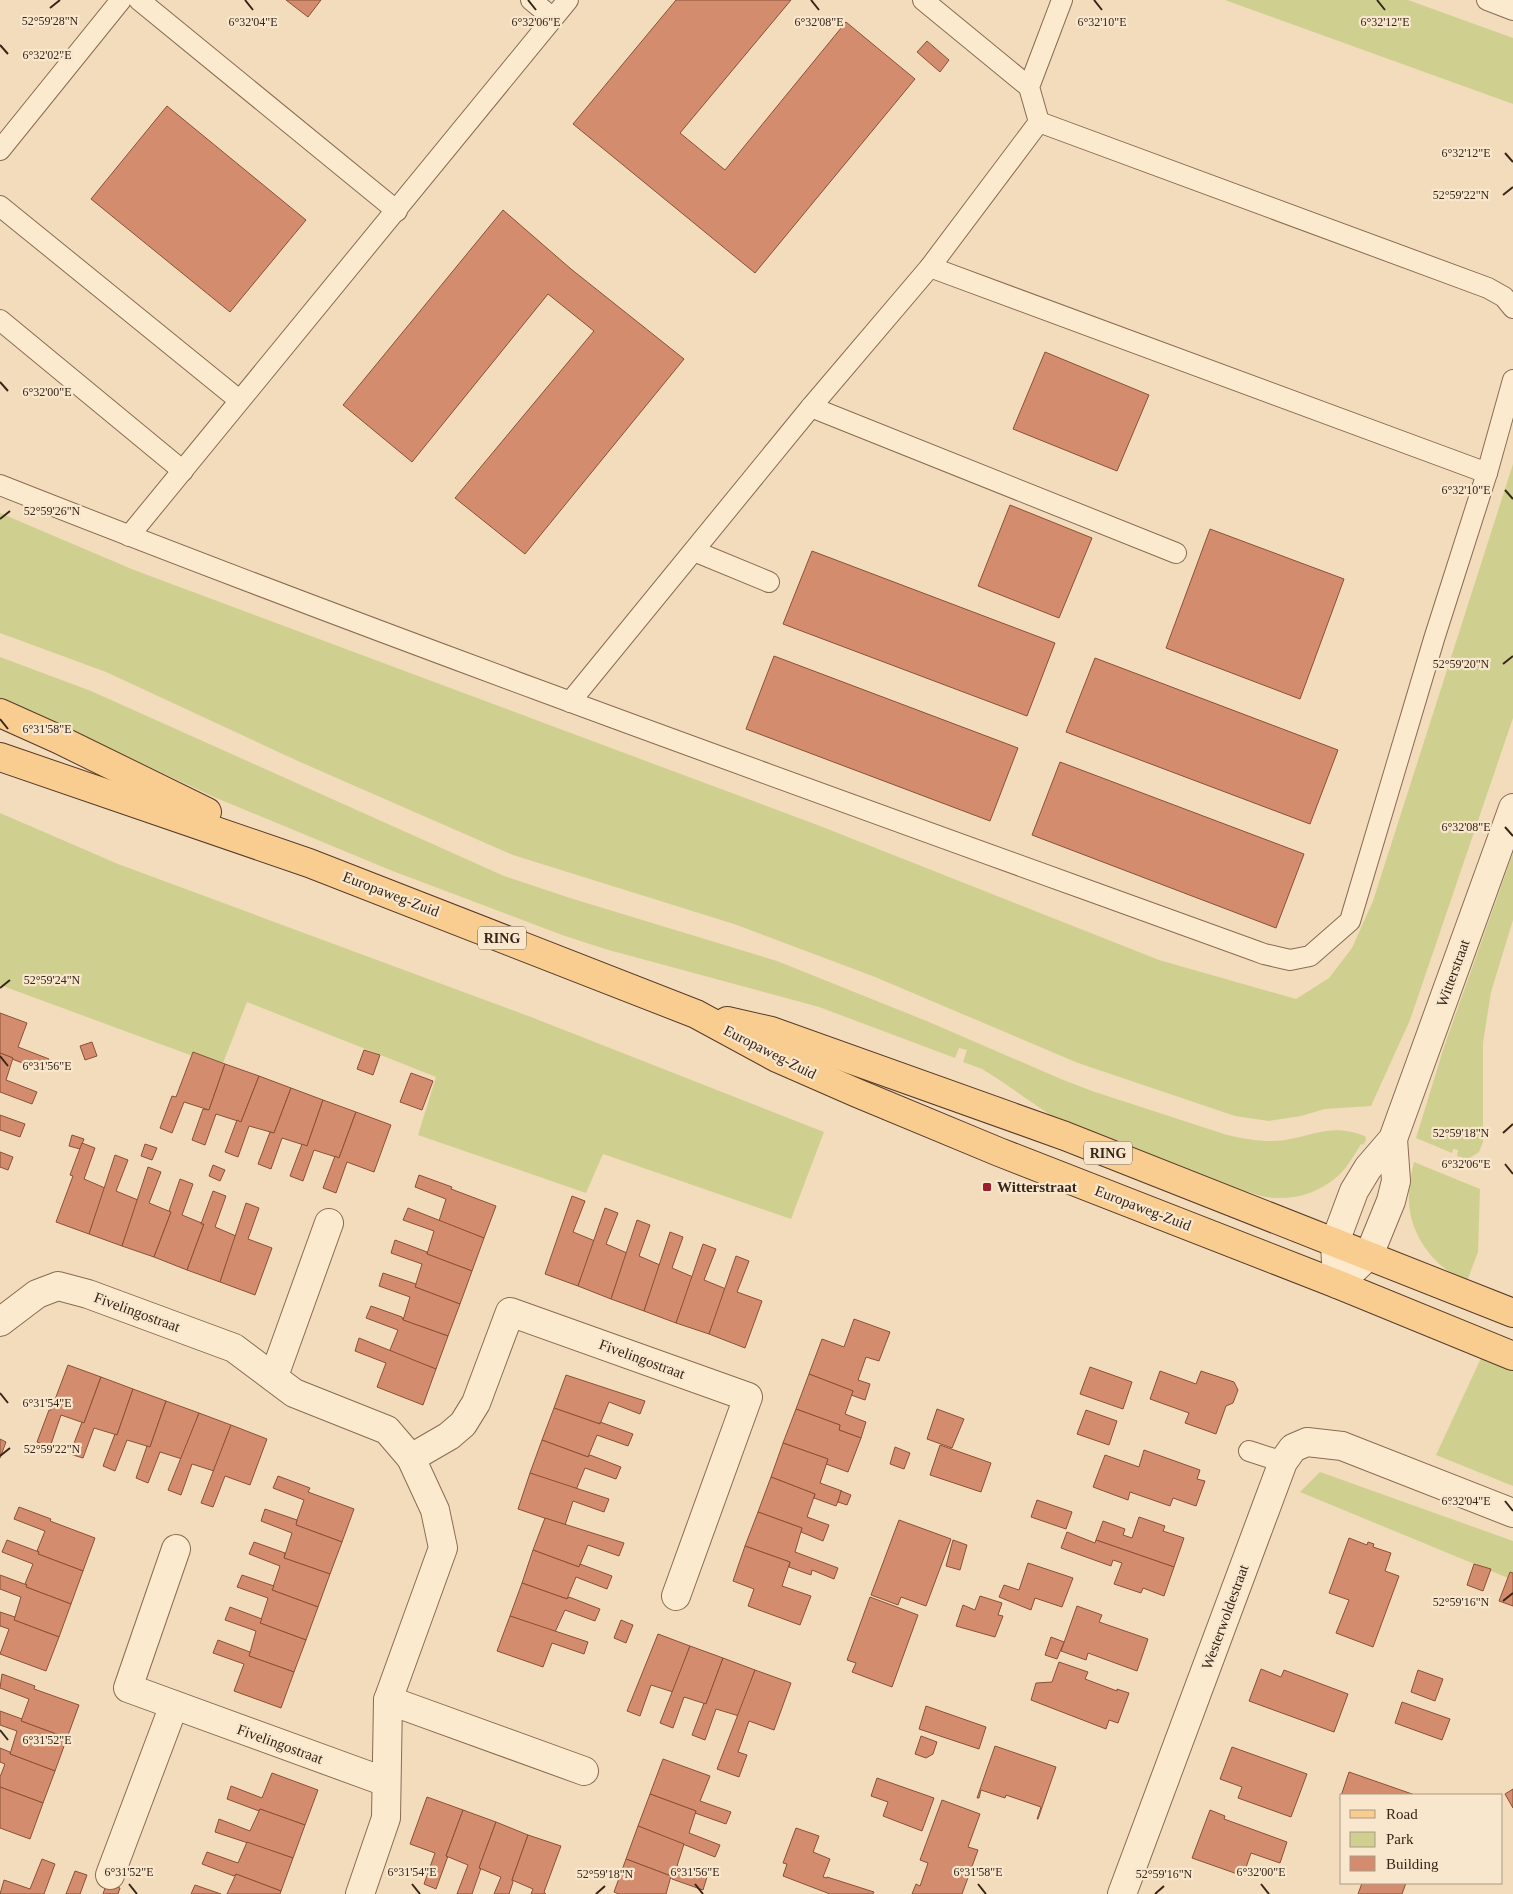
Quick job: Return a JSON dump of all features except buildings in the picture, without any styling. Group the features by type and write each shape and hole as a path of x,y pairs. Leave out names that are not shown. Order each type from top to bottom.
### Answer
{"main road":[{"name":"Europaweg-Zuid","path":"0,713 58,739 309,862"},
{"name":"Europaweg-Zuid","path":"0,757 309,862 696,1014 777,1058 856,1093 999,1152 1337,1284 1513,1356"},
{"name":"Europaweg-Zuid","path":"696,1014 771,1031 1065,1136 1513,1313"}],"street":[{"name":"Witterstraat","path":"1337,1284 1335,1242 1354,1191 1368,1168 1393,1138 1513,808"},
{"name":"Witterstraat","path":"1337,1284 1369,1255 1391,1201 1396,1181 1393,1138"},
{"path":"274,1376 329,1223"},
{"name":"Fivelingostraat","path":"0,1322 37,1294 58,1286 88,1294 234,1348 274,1376 294,1393 387,1430 411,1458 435,1510 442,1548 388,1700 386,1818 360,1894"},
{"name":"Fivelingostraat","path":"411,1458 449,1436 463,1424 476,1403 510,1312 748,1397 676,1596"},
{"name":"Westerwoldestraat","path":"1122,1894 1283,1462 1293,1448 1307,1442 1342,1446 1513,1513"},
{"name":"Fivelingostraat","path":"176,1549 128,1688 386,1782"},
{"path":"388,1700 584,1772"},
{"path":"110,1876 174,1705"}],"lane":[{"path":"0,150 120,0"},
{"path":"139,0 397,211"},
{"path":"531,0 553,18"},
{"path":"129,536 568,0"},
{"path":"923,0 1029,87 1039,122"},
{"path":"1029,87 1062,0"},
{"path":"1487,0 1513,10"},
{"path":"570,702 811,408 930,267 1039,122"},
{"path":"1039,122 1488,288 1504,297 1513,308"},
{"path":"0,206 239,400"},
{"path":"930,267 1487,474"},
{"path":"0,320 183,471"},
{"path":"0,486 570,702 1264,954 1290,960 1310,956 1350,921 1434,639 1487,474 1513,380"},
{"path":"811,408 1176,553"},
{"path":"694,551 770,582"},
{"path":"1249,1451 1283,1462"}],"green space":[{"path":"1225,0 1408,0 1513,38 1513,104"},
{"path":"1513,464 1513,718 1410,1020 1371,1106 1325,1109 1301,1116 1269,1121 1235,1116 1078,1063 875,977 734,924 513,855 300,762 106,672 0,633 0,513 134,570 820,826 1159,960 1296,999 1329,978 1352,948 1373,901"},
{"path":"0,657 91,691 504,876 777,961 929,1022 1092,1091 1224,1134 1247,1139 1278,1141 1334,1130 1353,1132 1365,1136 1366,1140 1363,1145 1361,1144 1341,1173 1318,1189 1307,1194 1284,1198 1260,1196 1249,1192 1248,1195 1062,1123 982,1069 963,1062 967,1050 959,1048 955,1058 819,1007 605,949 562,935 390,870 214,797 0,698"},
{"path":"0,813 118,864 531,1017 824,1132 791,1219 603,1154 586,1193 418,1135 436,1077 247,1002 223,1063 209,1062 0,985"},
{"path":"1513,853 1513,920 1491,992 1483,1043 1483,1142 1479,1152 1468,1159 1457,1156 1458,1150 1453,1149 1452,1153 1416,1138 1444,1047"},
{"path":"1414,1162 1480,1189 1478,1252 1467,1281 1435,1260 1417,1234 1410,1213 1409,1203"},
{"path":"1482,1356 1513,1368 1513,1486 1436,1455"},
{"path":"1320,1472 1513,1541 1513,1580 1300,1492"}],"place":[{"name":"Witterstraat","path":"987,1187"}]}
